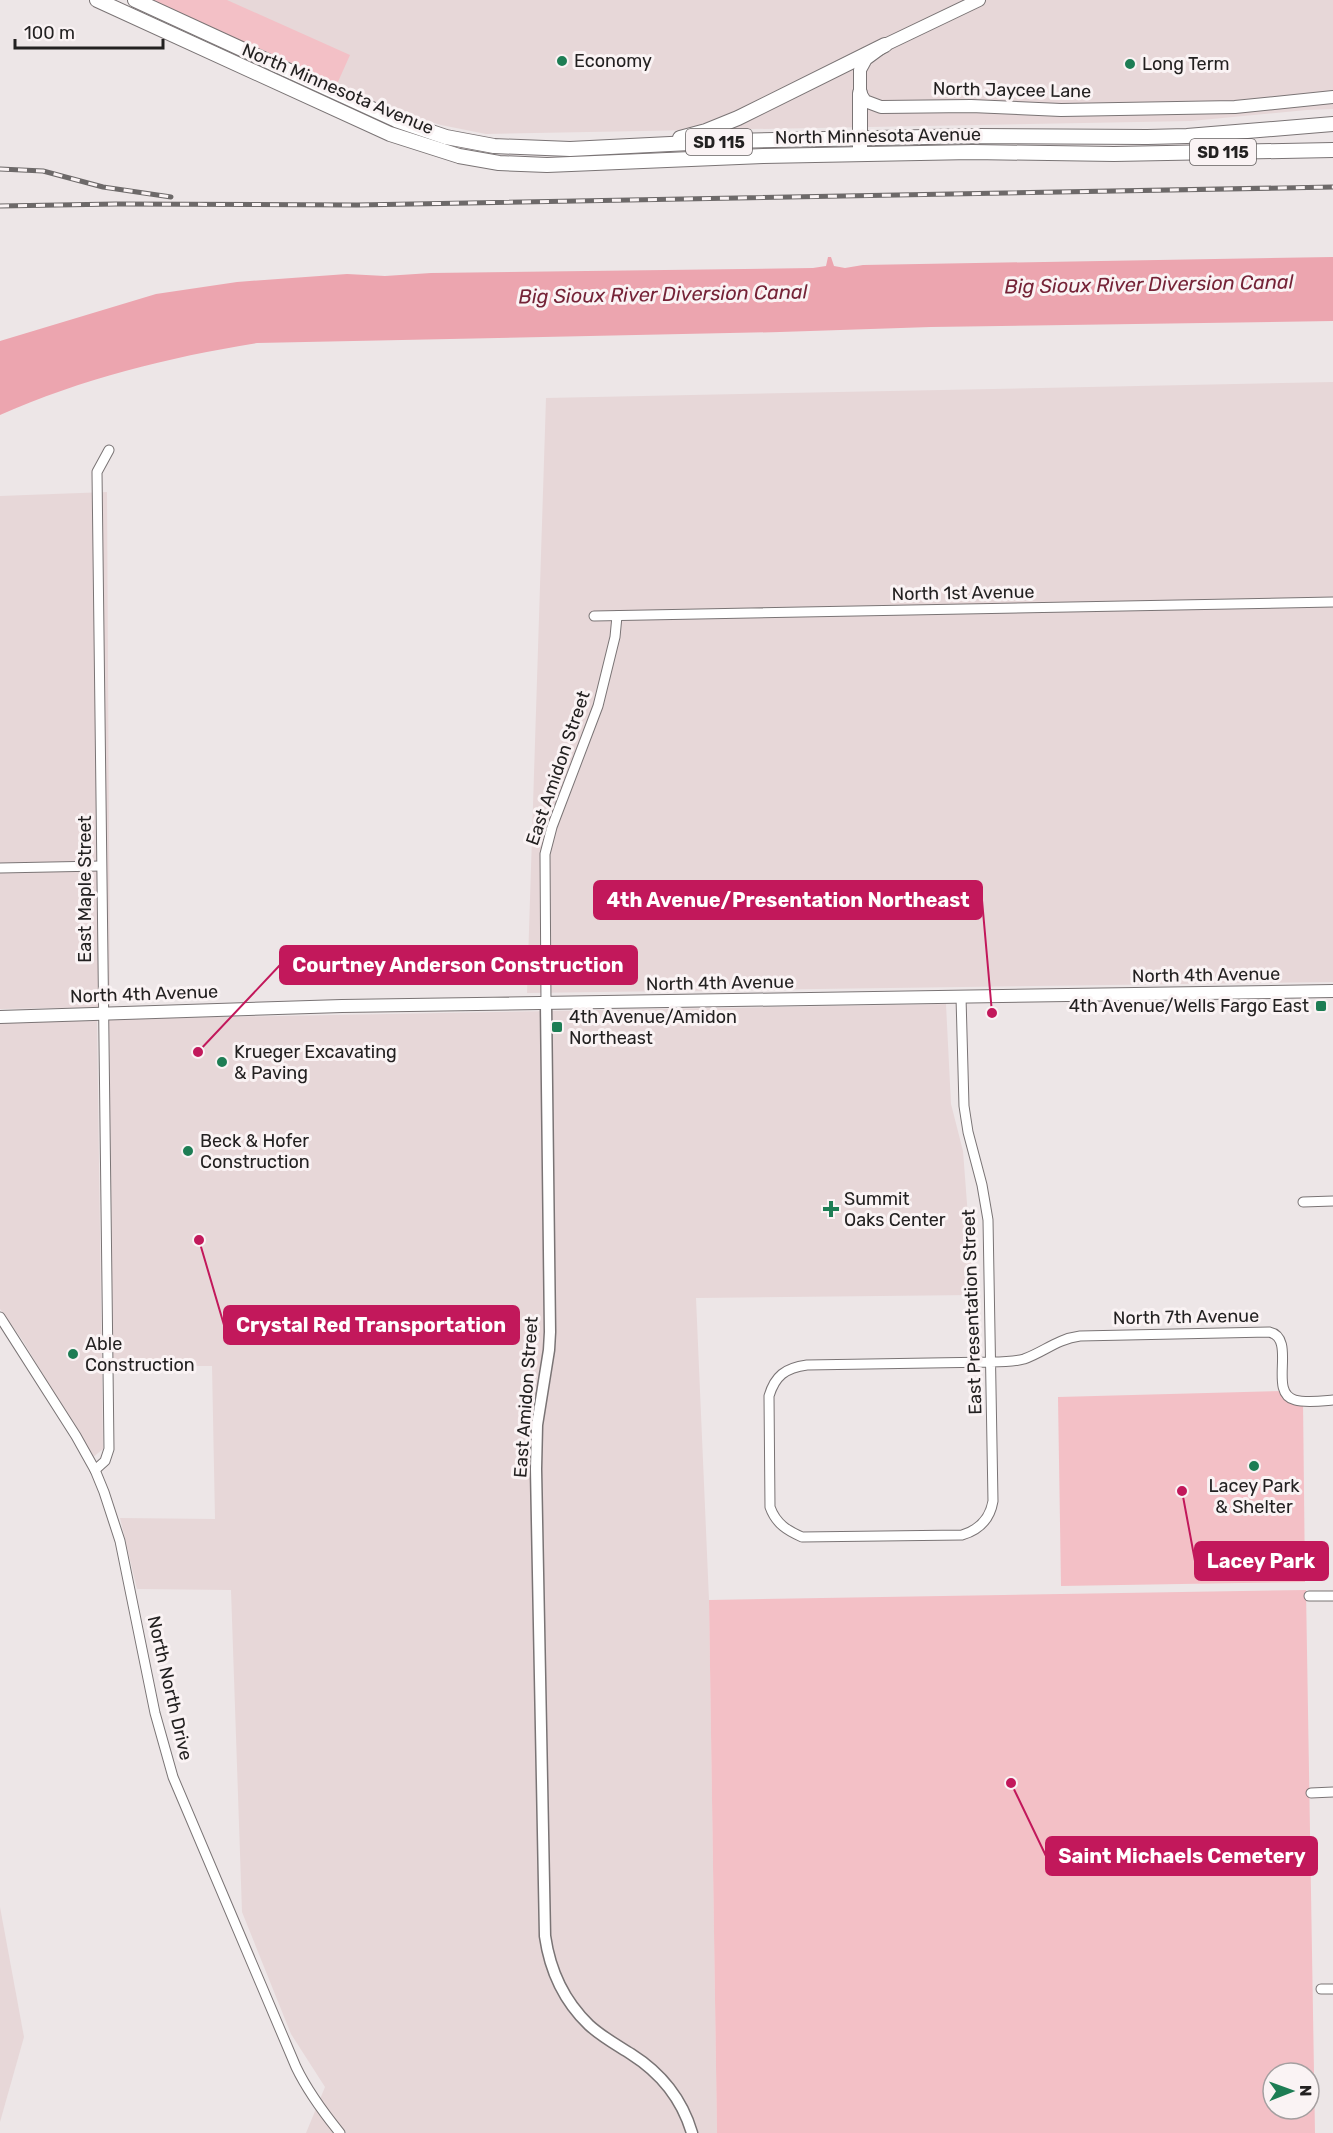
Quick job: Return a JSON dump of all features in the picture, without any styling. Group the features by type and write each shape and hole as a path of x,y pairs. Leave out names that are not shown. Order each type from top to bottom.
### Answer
{"main road":[{"name":"North Minnesota Avenue","path":"97,0 369,126 416,144 459,156 499,163 547,165 972,152 1114,154 1333,150"},
{"name":"North Minnesota Avenue","path":"135,0 369,108 423,130 502,147 570,149 730,141 1187,136 1333,124"},
{"path":"626,147 685,137 722,125 978,0"},
{"path":"861,155 861,66 866,59 885,45"},
{"name":"North Jaycee Lane","path":"860,93 865,101 881,107 971,106 1040,110 1235,107 1333,97"},
{"name":"North 4th Avenue","path":"0,1017 241,1009 1333,991"}],"street":[{"name":"East Maple Street","path":"95,1470 105,1461 109,1449 97,472 110,450"},
{"name":"North 1st Avenue","path":"594,616 1333,602"},
{"name":"East Amidon Street","path":"617,616 615,637 598,706 552,827 545,854 550,1332 537,1425 536,1469 545,1936 558,1986 572,2006 590,2025 660,2076 682,2107 692,2133"},
{"path":"0,868 101,866"},
{"name":"East Presentation Street","path":"961,997 963,1103 988,1220 991,1362 993,1501 992,1511 974,1531 962,1535 802,1537 785,1529 773,1515 770,1508 769,1396 773,1384 780,1375 796,1366 807,1365 991,1362"},
{"path":"1303,1202 1333,1201"},
{"name":"North North Drive","path":"0,1317 95,1470 120,1541 155,1713 173,1777 296,2067 318,2104 340,2133"},
{"name":"North 7th Avenue","path":"991,1362 1022,1359 1064,1338 1080,1336 1269,1332 1281,1341 1283,1384 1288,1396 1297,1401 1333,1400"},
{"path":"1309,1596 1333,1596"},
{"path":"1311,1792 1333,1792"},
{"path":"1321,1989 1333,1989"}],"shaded area":[{"path":"151,0 1333,0 1333,109 1191,121 486,134 441,125 400,113"},
{"path":"151,0 227,0 350,55 337,84"},
{"path":"1333,382 1333,982 527,993 546,398"},
{"path":"107,492 110,1007 0,1009 0,496"},
{"path":"946,1004 951,1104 963,1151 974,1295 696,1298 709,1600 717,2133 306,2133 325,2087 291,2034 242,1912 231,1590 137,1589 120,1518 215,1519 212,1366 113,1366 109,1019"},
{"path":"97,1019 103,1449 92,1458 23,1341 0,1309 0,1021"},
{"path":"1284,1391 1303,1401 1305,1582 1061,1586 1058,1397"},
{"path":"1306,1590 1314,2061 1261,2061 1261,2121 1315,2121 1315,2133 717,2133 709,1600"},
{"path":"0,1907 24,2037 0,2122"}],"water":[{"name":"Big Sioux River Diversion Canal","path":"828,257 831,257 834,266 845,268 863,265 1333,257 1333,321 931,327 257,343 158,362 94,380 0,415 0,341 156,294 237,282 347,274 385,276 431,273 813,268 826,266"}],"railway":[{"path":"0,169 43,171 103,187 171,197"},
{"path":"0,206 357,205 1333,187"}],"place":[{"name":"Economy","path":"562,61"},
{"name":"Long Term","path":"1130,64"},
{"name":"4th Avenue/Wells Fargo East","path":"1321,1006"},
{"name":"4th Avenue/Presentation Northeast","path":"992,1013"},
{"name":"4th Avenue/Amidon Northeast","path":"557,1027"},
{"name":"Courtney Anderson Construction","path":"198,1052"},
{"name":"Krueger Excavating & Paving","path":"222,1062"},
{"name":"Beck & Hofer Construction","path":"188,1151"},
{"name":"Summit Oaks Center","path":"831,1209"},
{"name":"Crystal Red Transportation","path":"199,1240"},
{"name":"Able Construction","path":"73,1354"},
{"name":"Lacey Park & Shelter","path":"1254,1466"},
{"name":"Lacey Park","path":"1182,1491"},
{"name":"Saint Michaels Cemetery","path":"1011,1783"}]}
